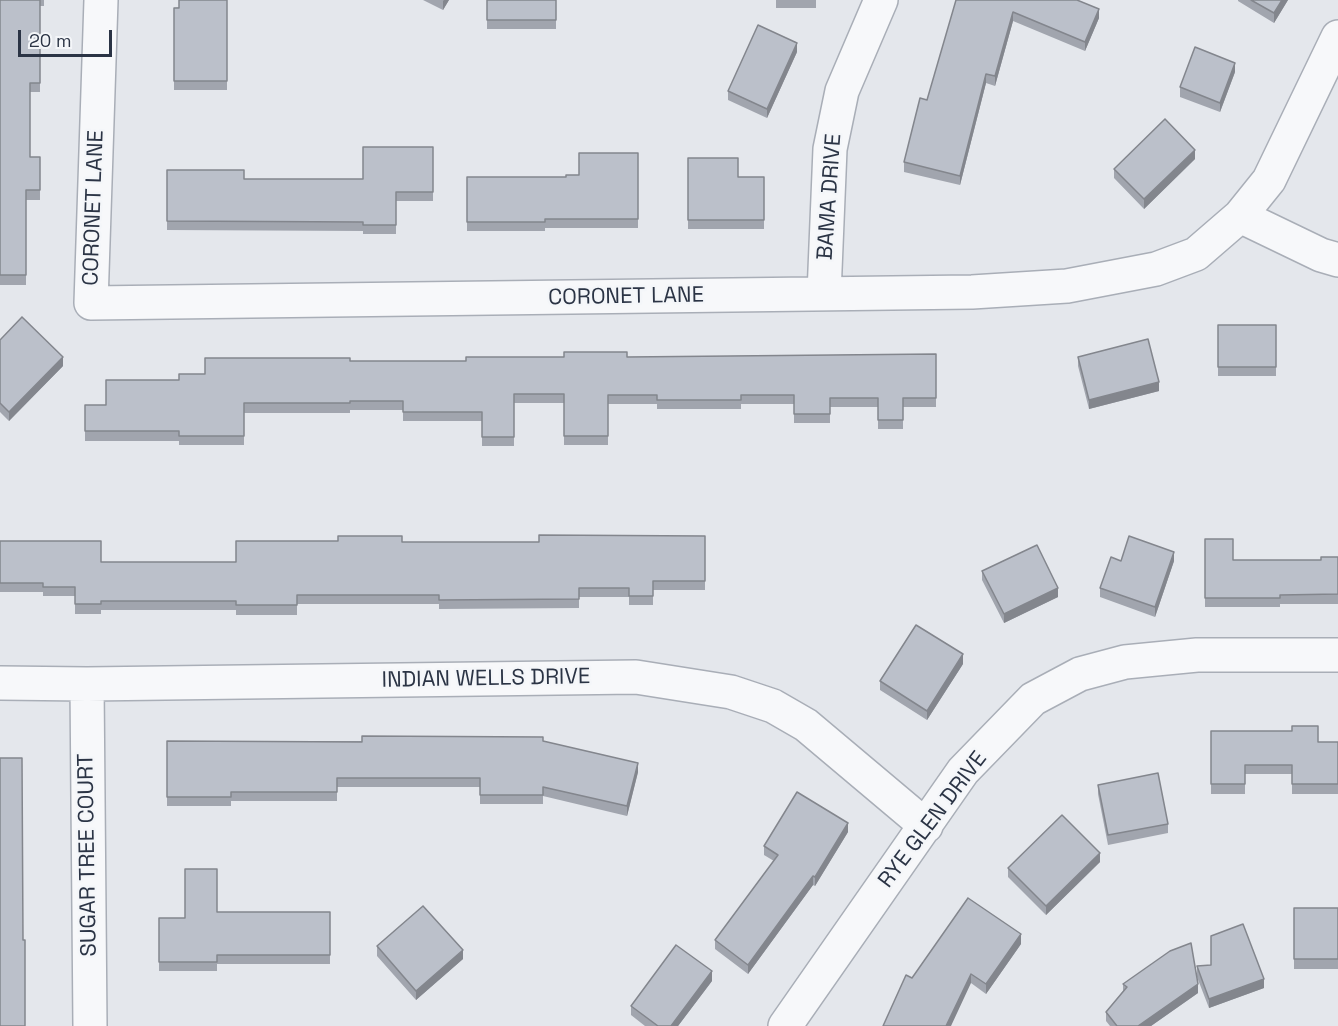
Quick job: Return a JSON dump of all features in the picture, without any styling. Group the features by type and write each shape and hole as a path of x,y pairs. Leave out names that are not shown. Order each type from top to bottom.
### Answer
{"street":[{"name":"CORONET LANE","path":"101,0 91,303 972,292 1078,284 1156,269 1196,254 1240,216 1269,180 1338,37"},
{"name":"BAMA DRIVE","path":"824,294 830,149 842,91 881,0"},
{"path":"1240,216 1321,255 1338,260"},
{"name":"RYE GLEN DRIVE","path":"785,1026 963,771 1033,699 1080,674 1125,662 1197,655 1338,655"},
{"name":"INDIAN WELLS DRIVE","path":"0,683 87,684 636,677 730,692 773,706 806,726 926,826"},
{"name":"SUGAR TREE COURT","path":"87,684 90,1026"}],"building":[{"path":"0,0 40,0 40,83 30,83 30,157 40,157 40,190 26,190 26,275 0,275"},
{"path":"179,0 227,0 227,81 174,81 174,8 179,8"},
{"path":"487,0 556,0 556,20 487,20"},
{"path":"956,0 1077,0 1099,9 1085,42 1013,12 995,76 986,74 960,176 904,162 920,98 927,100"},
{"path":"1251,0 1282,0 1274,13"},
{"path":"758,25 797,43 767,109 728,91"},
{"path":"1195,47 1235,63 1220,103 1180,87"},
{"path":"1165,119 1195,150 1144,199 1114,169"},
{"path":"363,147 433,147 433,192 396,192 396,225 363,225 363,222 167,221 167,170 244,170 244,179 363,179"},
{"path":"579,153 638,153 638,219 467,222 467,177 579,175"},
{"path":"688,158 738,158 738,177 764,177 764,220 688,220"},
{"path":"22,317 63,357 9,412 0,403 0,340"},
{"path":"1218,325 1276,325 1276,367 1218,367"},
{"path":"1148,339 1159,382 1089,400 1078,357"},
{"path":"564,352 627,352 627,357 936,354 936,398 903,398 903,420 878,420 878,398 830,398 830,414 794,414 794,395 741,395 741,400 657,400 657,395 608,395 608,436 564,436 564,394 514,394 514,437 482,437 482,412 403,412 403,401 244,403 244,436 179,436 179,431 85,431 85,405 106,405 106,380 179,380 179,374 205,374 205,358 466,361 466,357 564,357"},
{"path":"539,535 705,536 705,581 653,581 653,596 629,596 629,588 579,588 579,599 439,600 439,595 297,595 297,605 236,605 236,601 101,601 101,604 75,604 75,587 43,587 43,583 0,583 0,541 101,541 101,562 236,562 236,541 338,541 338,536 402,536 402,542 539,542"},
{"path":"1129,536 1174,552 1155,607 1100,588 1111,557 1121,561"},
{"path":"1205,539 1233,539 1233,560 1321,560 1321,557 1338,557 1338,594 1280,595 1280,598 1205,598"},
{"path":"1037,545 1058,588 1004,614 982,571"},
{"path":"916,625 963,654 927,711 880,681"},
{"path":"1292,726 1318,726 1318,742 1338,742 1338,784 1292,784 1292,765 1245,765 1245,784 1211,784 1211,731 1292,731"},
{"path":"362,736 543,737 543,741 638,763 627,806 543,787 543,795 480,795 480,778 337,778 337,792 231,792 231,797 167,797 167,741 362,742"},
{"path":"0,758 22,758 25,1026 0,1026"},
{"path":"1158,773 1168,824 1108,835 1098,785"},
{"path":"797,792 848,823 815,877 813,876 748,965 715,940 778,855 764,846"},
{"path":"1062,815 1100,853 1046,906 1008,868"},
{"path":"185,869 217,869 217,912 330,912 330,955 217,955 217,962 159,962 159,918 185,918"},
{"path":"968,898 1021,934 986,984 971,974 946,1026 883,1026 906,975 912,978"},
{"path":"423,906 463,950 416,991 377,946"},
{"path":"1294,908 1338,908 1338,959 1294,959"},
{"path":"1243,924 1264,979 1209,999 1197,966 1211,965 1211,936"},
{"path":"1191,943 1198,984 1138,1026 1117,1026 1106,1012 1127,987 1123,984 1170,951"},
{"path":"676,945 712,971 671,1026 658,1026 631,1006"}]}
